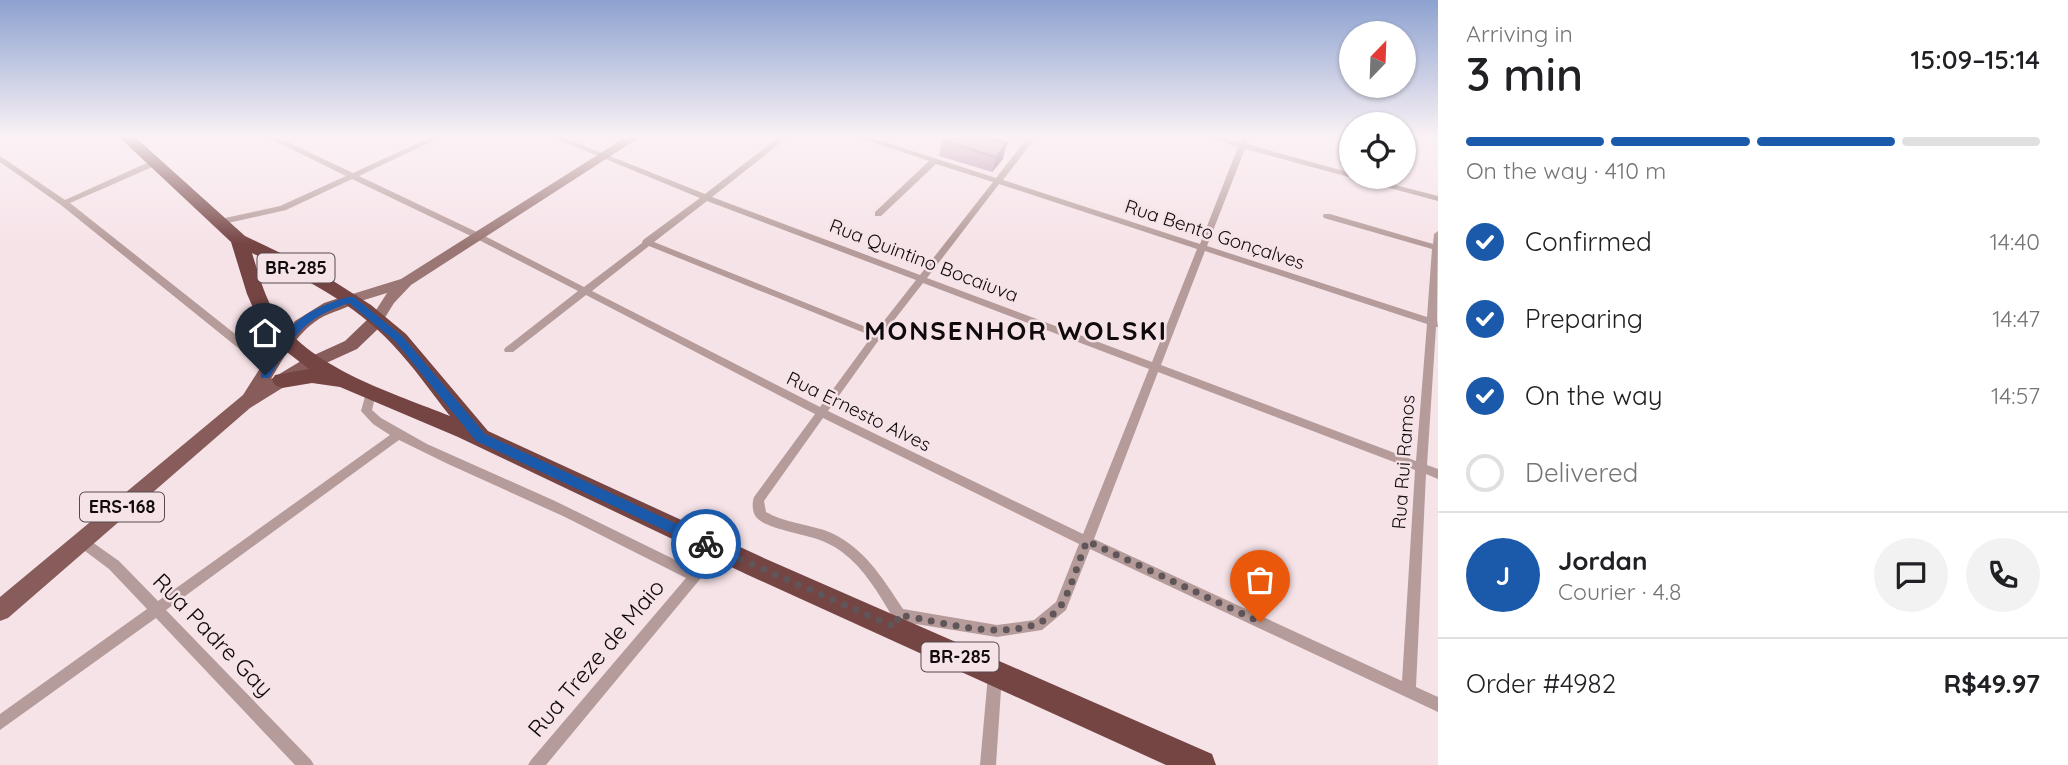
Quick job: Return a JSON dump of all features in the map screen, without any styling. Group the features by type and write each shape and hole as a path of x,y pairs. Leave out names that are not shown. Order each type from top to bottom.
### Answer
{"highway":[{"name":"BR-285","path":"165,173 239,240 310,274 351,299 399,339 481,438"},
{"name":"BR-285","path":"239,240 257,300 269,324 286,341 343,381 481,438 719,550 897,621 995,672 1201,765"},
{"path":"282,380 312,376 343,381"}],"main road":[{"path":"315,361 351,345 376,321 388,300 406,282 578,173"},
{"path":"286,341 312,313 406,282"},
{"name":"ERS-168","path":"244,403 286,341"},
{"name":"ERS-168","path":"0,611 244,403 315,361"}],"street":[{"path":"21,173 64,203 257,357 286,341"},
{"path":"64,203 132,173"},
{"name":"Rua Ernesto Alves","path":"345,173 478,236 820,412 1087,541 1438,705"},
{"path":"219,222 283,208 363,173"},
{"name":"Rua Quintino Bocaiuva","path":"646,173 1438,474"},
{"path":"509,350 737,173"},
{"path":"878,214 922,173"},
{"name":"Rua Bento Gonçalves","path":"969,173 1435,323"},
{"path":"1003,173 820,412 758,500 761,515 773,523 822,535 846,545 862,560 897,621 997,631 1037,626 1061,606 1232,173"},
{"path":"1401,189 1438,199"},
{"path":"1327,216 1437,248"},
{"name":"Rua Rui Ramos","path":"1409,692 1421,468 1435,323 1438,234"},
{"path":"646,242 878,335"},
{"path":"371,393 366,411 371,419 399,435 553,506 695,576"},
{"path":"0,723 159,611 399,435"},
{"name":"Rua Padre Gay","path":"81,541 114,565 306,765"},
{"name":"Rua Treze de Maio","path":"536,765 719,550"},
{"path":"988,765 995,672"}],"way so far":[{"path":"706,544 895,627 899,615 997,631 1037,626 1061,606 1087,541 1260,622"}],"district":[{"name":"MONSENHOR WOLSKI","path":"1016,331"}],"route":[{"path":"265,375 304,319 319,310 351,299 399,339 481,438 706,544"}]}
